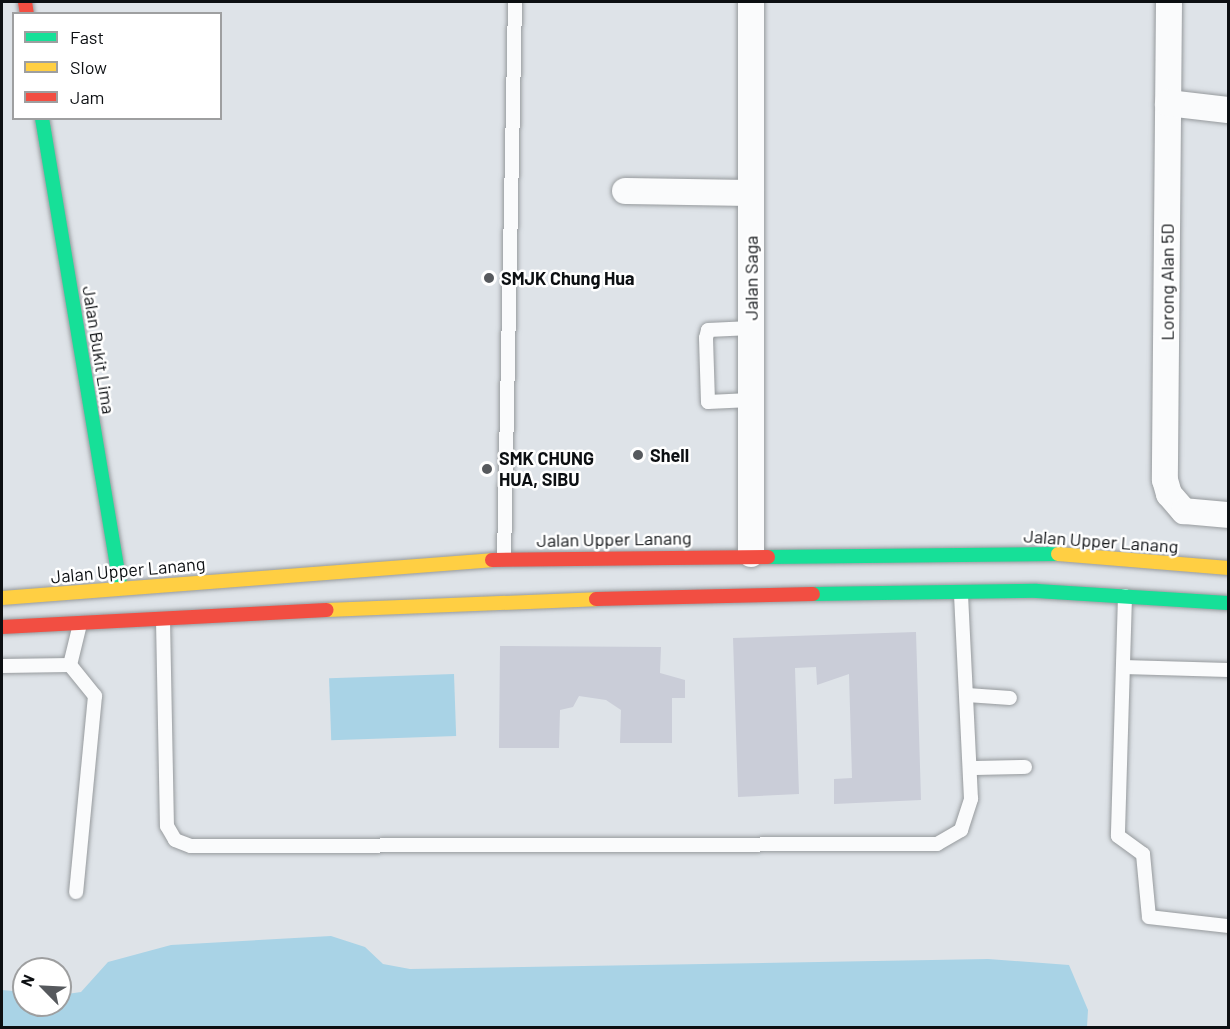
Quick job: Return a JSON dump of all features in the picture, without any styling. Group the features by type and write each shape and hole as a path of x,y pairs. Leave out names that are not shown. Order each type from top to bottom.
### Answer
{"main road":[{"name":"Jalan Bukit Lima","path":"42,120 121,588"},
{"name":"Jalan Upper Lanang","path":"2,598 504,559 751,554 1053,554 1228,568"},
{"path":"2,627 489,601 961,592 1125,596 1228,603"}],"street":[{"name":"Jalan Saga","path":"751,2 751,554"},
{"name":"Lorong Alan 5D","path":"1169,2 1165,480 1169,494 1184,511 1228,515"},
{"path":"1168,103 1228,110"},
{"path":"625,191 751,193"}],"lane":[{"path":"504,559 515,2"},
{"path":"750,400 708,402 706,338 708,330 751,328"},
{"path":"163,620 167,826 175,840 190,846 937,844 954,837 967,820 971,768 961,592"},
{"path":"1125,596 1118,836 1143,854 1149,917 1228,926"},
{"path":"70,665 80,624"},
{"path":"2,666 70,665 85,677 95,696 76,892"},
{"path":"1123,667 1228,670"},
{"path":"967,695 1010,698"},
{"path":"971,768 1025,767"}],"water":[{"path":"454,674 456,736 331,740 329,678"},
{"path":"331,936 365,947 383,964 410,969 988,959 1069,965 1088,1010 1087,1027 2,1027 2,990 12,991 12,1017 72,1017 72,993 81,992 108,962 171,945"}],"building":[{"path":"916,632 921,800 834,804 834,779 852,778 849,674 817,685 816,667 795,668 799,794 738,797 733,638"},
{"path":"500,646 661,647 660,673 685,680 685,698 672,698 672,743 620,743 621,710 606,700 579,696 573,707 560,710 559,748 499,748"}],"traffic: fast":[{"path":"42,120 121,588"},
{"path":"768,557 1058,554"},
{"path":"813,594 1037,591 1228,603"}],"traffic: slow":[{"path":"1058,554 1228,568"},
{"path":"2,598 492,560"},
{"path":"327,610 596,599"}],"traffic: jam":[{"path":"25,2 27,12"},
{"path":"492,560 768,557"},
{"path":"596,599 813,594"},
{"path":"2,627 327,610"}],"place":[{"name":"SMJK Chung Hua","path":"489,278"},
{"name":"Shell","path":"638,455"},
{"name":"SMK CHUNG HUA, SIBU","path":"487,469"}]}
